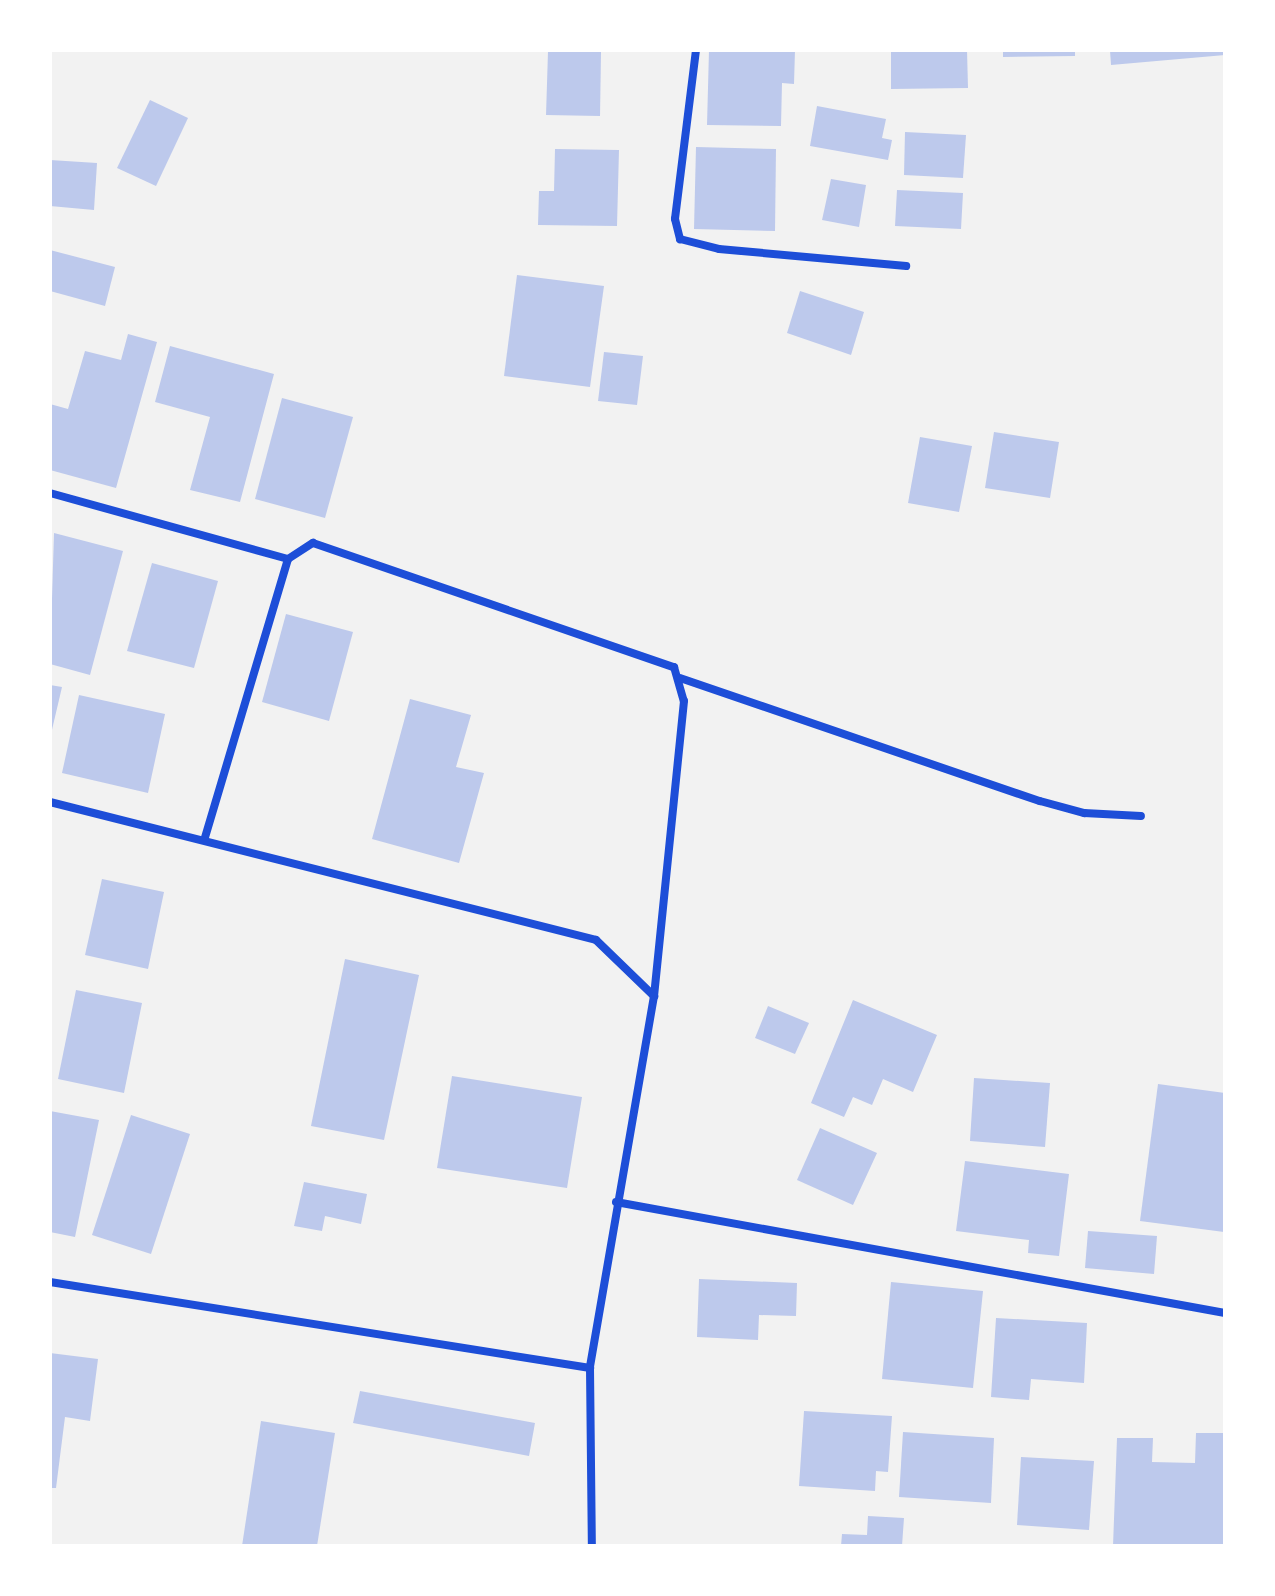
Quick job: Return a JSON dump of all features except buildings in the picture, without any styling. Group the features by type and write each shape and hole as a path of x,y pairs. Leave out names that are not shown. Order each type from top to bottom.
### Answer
{"street":[{"path":"696,50 675,219 680,239 719,249 906,266"},
{"path":"50,493 288,559"},
{"path":"205,838 288,559 313,543 674,667 680,678 684,701 654,996 616,1202 590,1368 592,1546"},
{"path":"680,678 1040,801 1084,813 1141,816"},
{"path":"50,802 205,838 596,940 654,996"},
{"path":"616,1202 1225,1313"},
{"path":"50,1282 590,1368"}]}
